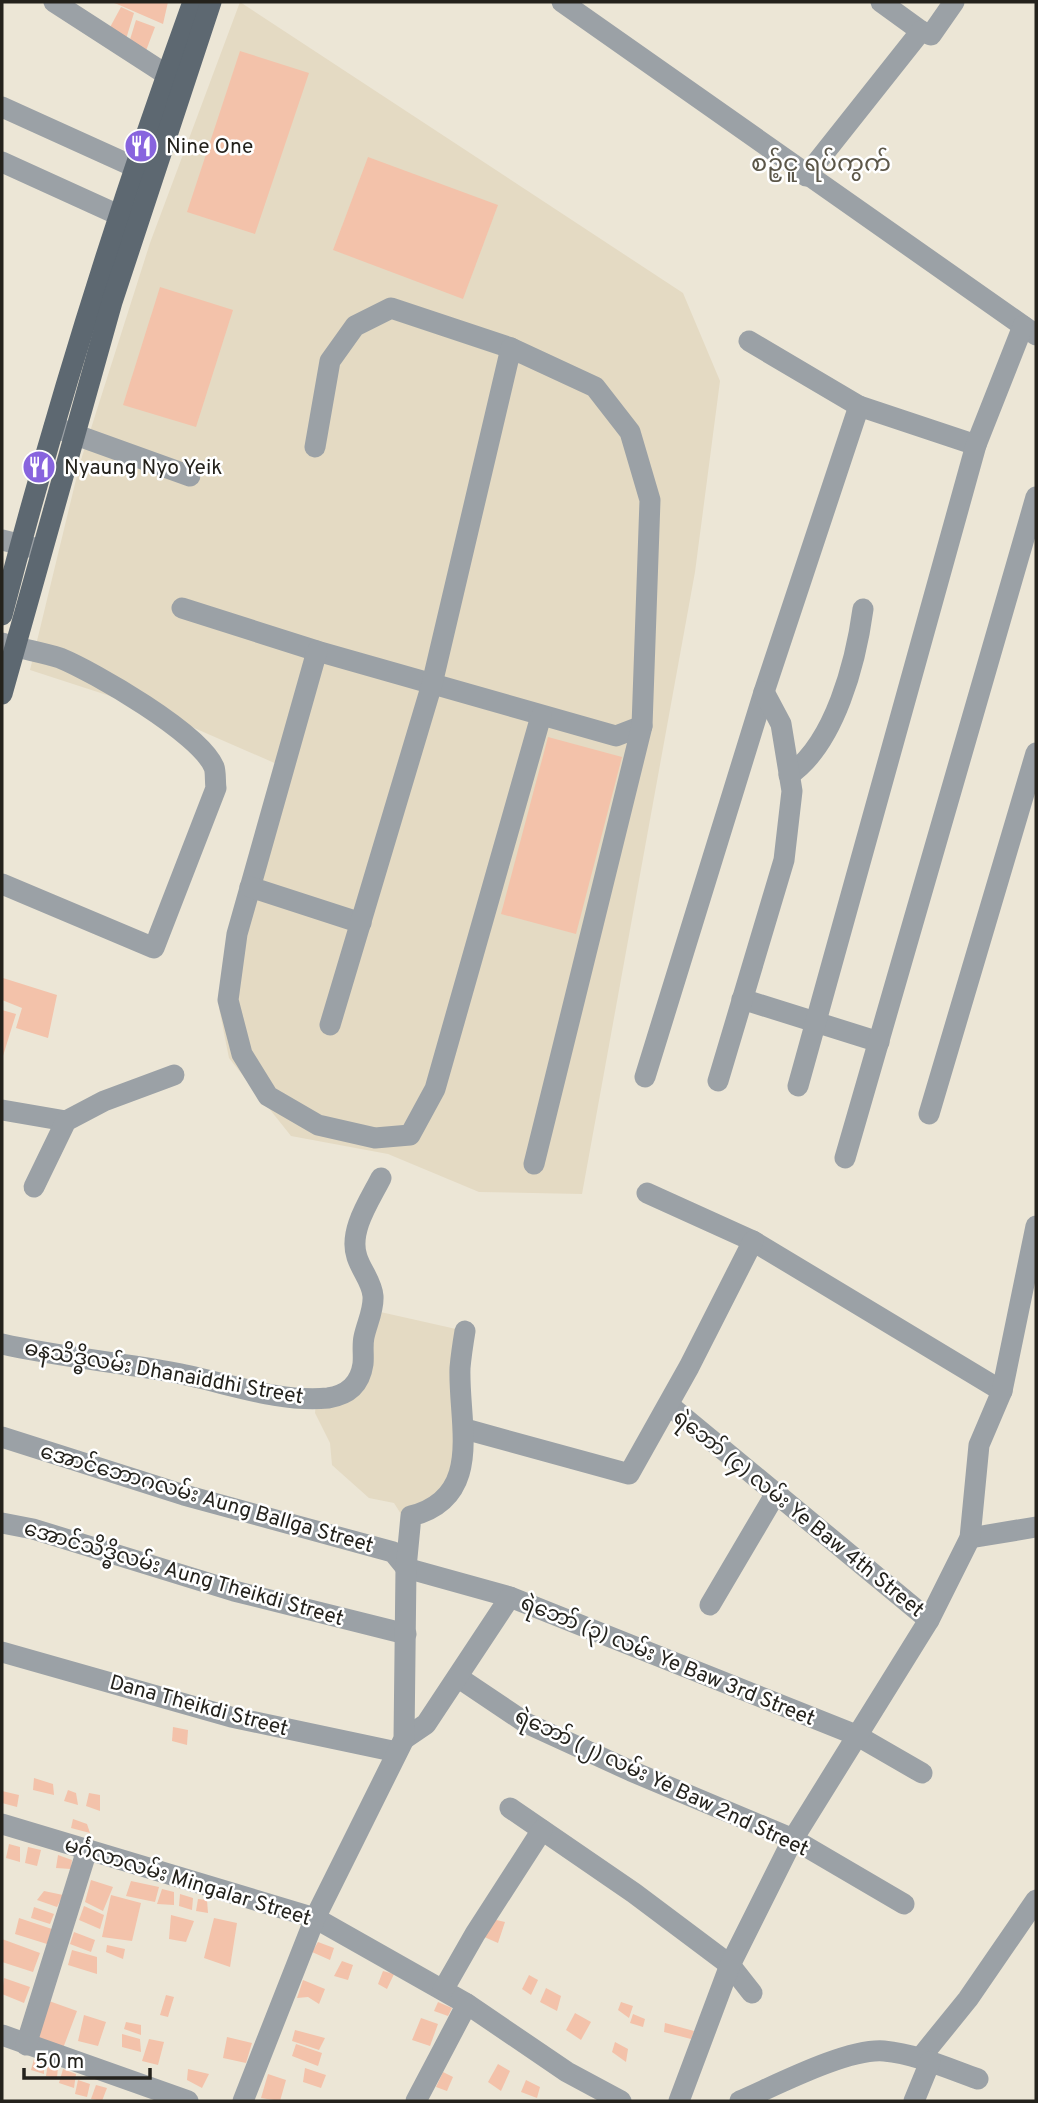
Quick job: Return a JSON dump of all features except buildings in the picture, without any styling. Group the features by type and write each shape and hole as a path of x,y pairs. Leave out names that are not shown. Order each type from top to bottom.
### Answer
{"main road":[{"path":"127,219 153,175 194,2"},
{"path":"2,694 9,646 44,550 64,430 127,219 133,168 211,2"},
{"path":"2,615 11,543 64,430"}],"street":[{"path":"54,2 175,77"},
{"path":"562,2 806,177 1030,331 976,445 798,1086"},
{"path":"881,2 920,31 931,35 954,2"},
{"path":"806,177 920,31"},
{"path":"2,107 153,175"},
{"path":"2,162 127,219"},
{"path":"315,447 330,361 355,326 391,308 511,348 595,387 630,432 650,499 642,726 534,1164"},
{"path":"749,341 859,406 976,445"},
{"path":"330,1025 432,684 511,348"},
{"path":"645,1077 764,692 859,406"},
{"path":"64,430 190,476"},
{"path":"845,1158 1036,497"},
{"path":"11,543 44,550"},
{"path":"182,608 317,651 616,736 642,726"},
{"path":"789,775 806,763 845,687 855,657 863,609"},
{"path":"2,884 154,948 216,788 214,766 198,747 166,720 114,686 59,658 9,646"},
{"path":"317,651 237,934 228,1000 242,1054 268,1096 318,1125 374,1138 410,1135 435,1089 541,716"},
{"path":"718,1081 784,860 792,791 781,724 764,692"},
{"path":"929,1114 1036,752"},
{"path":"250,887 361,923"},
{"path":"742,999 879,1042"},
{"path":"34,1187 66,1121 104,1101 174,1075"},
{"path":"2,1110 66,1121"},
{"name":"ဓနသိဒ္ဓိလမ်း Dhanaiddhi Street","path":"2,1344 55,1356 174,1373 294,1398 330,1398 350,1391 357,1382 362,1365 363,1341 374,1306 373,1292 356,1256 354,1242 358,1225 381,1178"},
{"path":"647,1193 753,1241 1002,1391"},
{"path":"679,2101 730,1965 793,1839 929,1620 970,1538 979,1445 1002,1391 1036,1226"},
{"path":"465,1429 629,1474 753,1241"},
{"path":"401,1745 406,1568 411,1516 424,1513 451,1492 465,1449 460,1369 465,1331"},
{"name":"ရဲဘော် (၄) လမ်း Ye Baw 4th Street","path":"668,1405 929,1620"},
{"name":"အောင်ဘောဂလမ်း Aung Ballga Street","path":"2,1437 184,1495 393,1552 406,1568"},
{"path":"710,1605 776,1493"},
{"name":"အောင်သိဒ္ဓိလမ်း Aung Theikdi Street","path":"2,1523 33,1529 234,1591 406,1633"},
{"path":"970,1538 1036,1527"},
{"name":"ရဲဘော် (၃) လမ်း Ye Baw 3rd Street","path":"406,1568 510,1597 856,1735 922,1773"},
{"path":"243,2101 315,1918 401,1745 426,1724 459,1678 510,1597"},
{"name":"Dana Theikdi Street","path":"2,1652 231,1717 401,1745"},
{"name":"ရဲဘော် (၂) လမ်း Ye Baw 2nd Street","path":"459,1678 526,1723 631,1771 793,1839 904,1905"},
{"path":"510,1808 634,1893 730,1965 752,1993"},
{"name":"မင်္ဂလာလမ်း Mingalar Street","path":"2,1824 315,1918 467,2004 567,2072 621,2101"},
{"path":"443,1990 475,1934 542,1830"},
{"path":"26,2045 88,1850"},
{"path":"914,2101 925,2060 1036,1899"},
{"path":"420,2100 467,2004"},
{"path":"2,2035 188,2101"},
{"path":"740,2101 834,2061 881,2050 925,2060 978,2078"}],"shaded area":[{"path":"240,2 683,293 720,381 695,572 582,1194 479,1192 388,1154 291,1136 229,1058 219,1008 286,768 153,710 30,670 80,463 150,243"},
{"path":"376,1311 465,1331 454,1486 401,1514 394,1503 369,1498 332,1465 330,1443 315,1413 317,1391 357,1387"}],"place":[{"name":"Nine One","path":"141,146"},
{"name":"Nyaung Nyo Yeik","path":"39,467"}],"district":[{"name":"စဉ့်ငူ ရပ်ကွက်","path":"821,163"}]}
